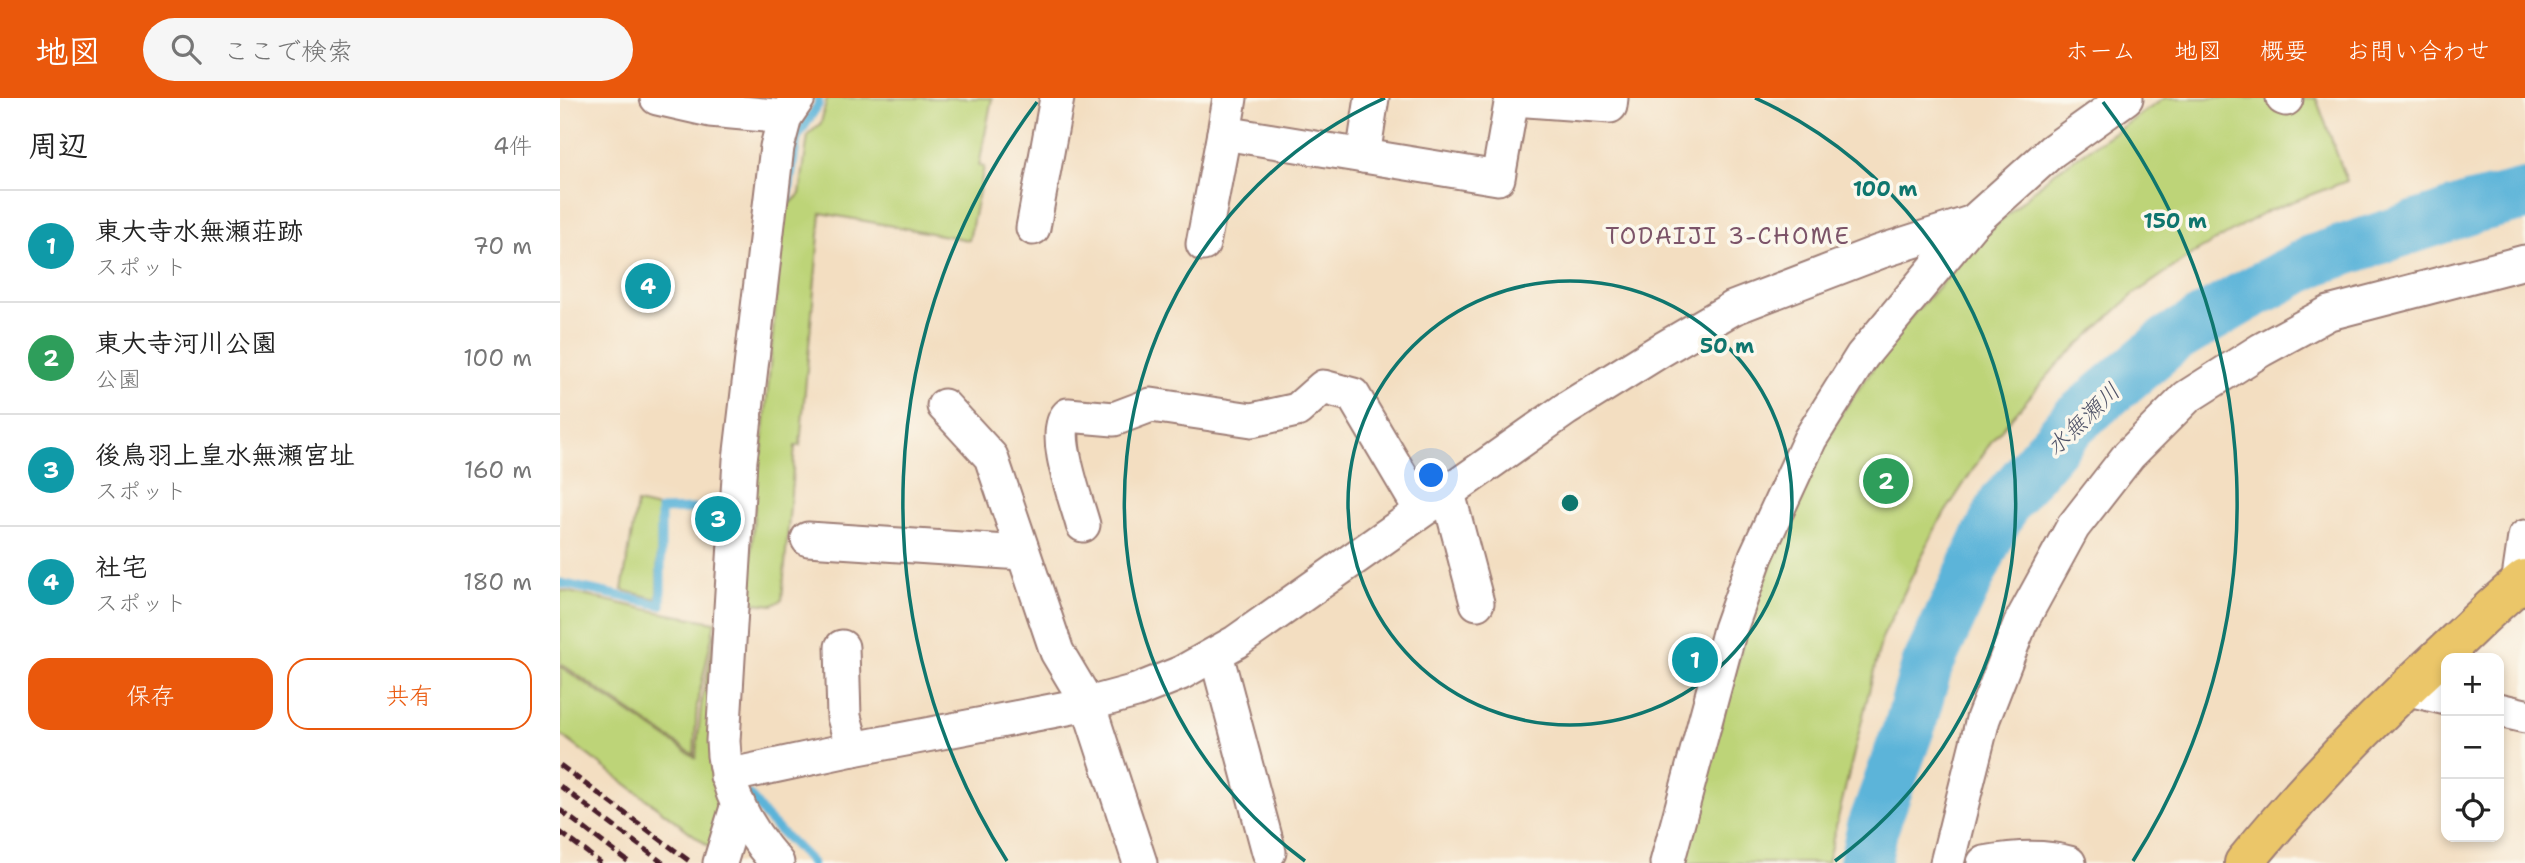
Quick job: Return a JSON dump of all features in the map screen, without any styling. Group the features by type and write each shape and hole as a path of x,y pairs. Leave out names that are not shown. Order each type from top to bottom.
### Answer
{"main road":[{"path":"2244,863 2289,807 2405,688 2521,582"}],"street":[{"path":"657,98 710,110 792,108 777,147 740,460 723,741 723,758 732,790 752,831 777,863"},
{"path":"1033,228 1057,98"},
{"path":"1203,244 1230,98"},
{"path":"1363,156 1372,98"},
{"path":"1224,133 1498,178 1512,99 1610,106 1611,98"},
{"path":"1667,863 1730,629 1756,556 1810,439 1862,356 1973,222 2052,151 2126,98"},
{"path":"732,790 853,749 1088,704 1147,687 1181,673 1216,654 1566,409 1733,308 1879,252 1973,222"},
{"path":"1947,863 1983,719 2020,624 2073,527 2129,455 2187,397 2261,350 2329,313 2525,262"},
{"path":"1083,525 1061,444 1063,420 1068,415 1114,419 1150,405 1252,420 1297,410 1323,387 1353,395 1435,502 1477,603"},
{"path":"944,406 991,457 1057,652 1088,704 1140,863"},
{"path":"2521,582 2525,537"},
{"path":"808,539 1022,553"},
{"path":"842,647 844,717 853,749"},
{"path":"1216,654 1269,852"},
{"path":"2405,688 2441,697"},
{"path":"2504,711 2525,716"},
{"path":"719,863 732,790"},
{"path":"1984,863 2026,858 2056,859 2068,863"}],"green space":[{"path":"827,98 992,98 979,166 984,167 969,240 821,213 800,446 795,446 782,600 773,605 754,603 748,595 759,453 762,453 784,210 800,194 808,135 821,123"},
{"path":"2165,98 2316,98 2347,181 2268,211 2194,253 2133,295 2058,364 1993,439 1937,525 1882,638 1827,863 1683,863 1752,609 1787,522 1841,414 1902,327 1982,238 2052,174"},
{"path":"637,503 658,508 657,599 622,590"},
{"path":"560,590 715,622 697,705 694,755 560,663"},
{"path":"716,631 727,809 715,851 560,734 560,666 696,758 701,706"}],"waterway":[{"path":"788,198 797,138 818,105 819,98"},
{"name":"水無瀬川","path":"1865,863 1872,830 1911,722 1927,666 1988,536 2005,502 2074,421 2169,341 2314,260 2472,208 2525,195"},
{"path":"560,583 661,605 661,510 722,508 723,500"},
{"path":"750,795 765,816 812,863"}],"railway":[{"path":"560,765 692,863"},
{"path":"560,786 663,863"},
{"path":"560,810 630,863"},
{"path":"560,832 601,863"}],"place":[{"name":"社宅","path":"648,286"},
{"name":"東大寺河川公園","path":"1886,481"},
{"name":"後鳥羽上皇水無瀬宮址","path":"718,519"},
{"name":"東大寺水無瀬荘跡","path":"1695,660"}],"district":[{"name":"TODAIJI 3-CHOME","path":"1728,236"}]}
